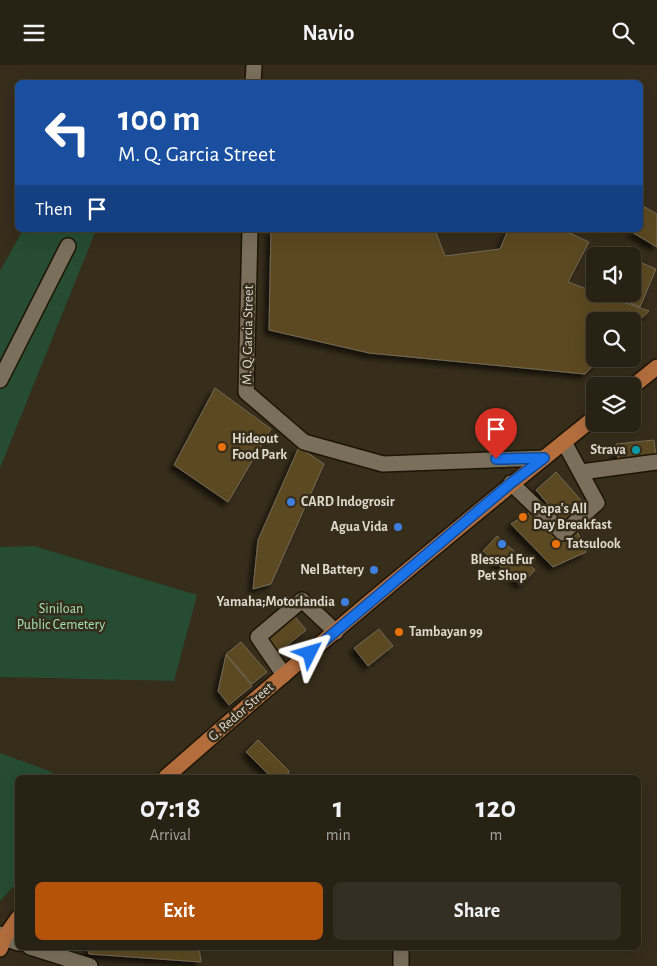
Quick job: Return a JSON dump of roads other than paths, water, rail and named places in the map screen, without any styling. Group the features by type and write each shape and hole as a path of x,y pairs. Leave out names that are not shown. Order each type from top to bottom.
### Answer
{"main road":[{"path":"641,380 657,367"},
{"name":"G. Redor Street","path":"168,775 511,483 586,424"},
{"path":"5,941 15,923"}],"street":[{"path":"253,80 254,65"},
{"name":"M. Q. Garcia Street","path":"250,232 246,392 304,442 383,464 544,458"},
{"path":"0,380 68,246"},
{"path":"511,483 563,533 597,503 564,442"},
{"path":"581,472 657,462"},
{"path":"284,675 258,637 302,600 336,632"},
{"path":"39,950 90,966"},
{"path":"401,950 401,966"}],"place":[{"name":"Hideout Food Park","path":"222,447"},
{"name":"Strava","path":"636,450"},
{"name":"CARD Indogrosir","path":"291,502"},
{"name":"Papa's All Day Breakfast","path":"523,517"},
{"name":"Agua Vida","path":"398,527"},
{"name":"Blessed Fur Pet Shop","path":"502,544"},
{"name":"Tatsulook","path":"556,544"},
{"name":"Nel Battery","path":"374,570"},
{"name":"Yamaha;Motorlandia","path":"345,602"},
{"name":"Tambayan 99","path":"399,632"}],"park label":[{"name":"Siniloan Public Cemetery","path":"61,617"}]}
